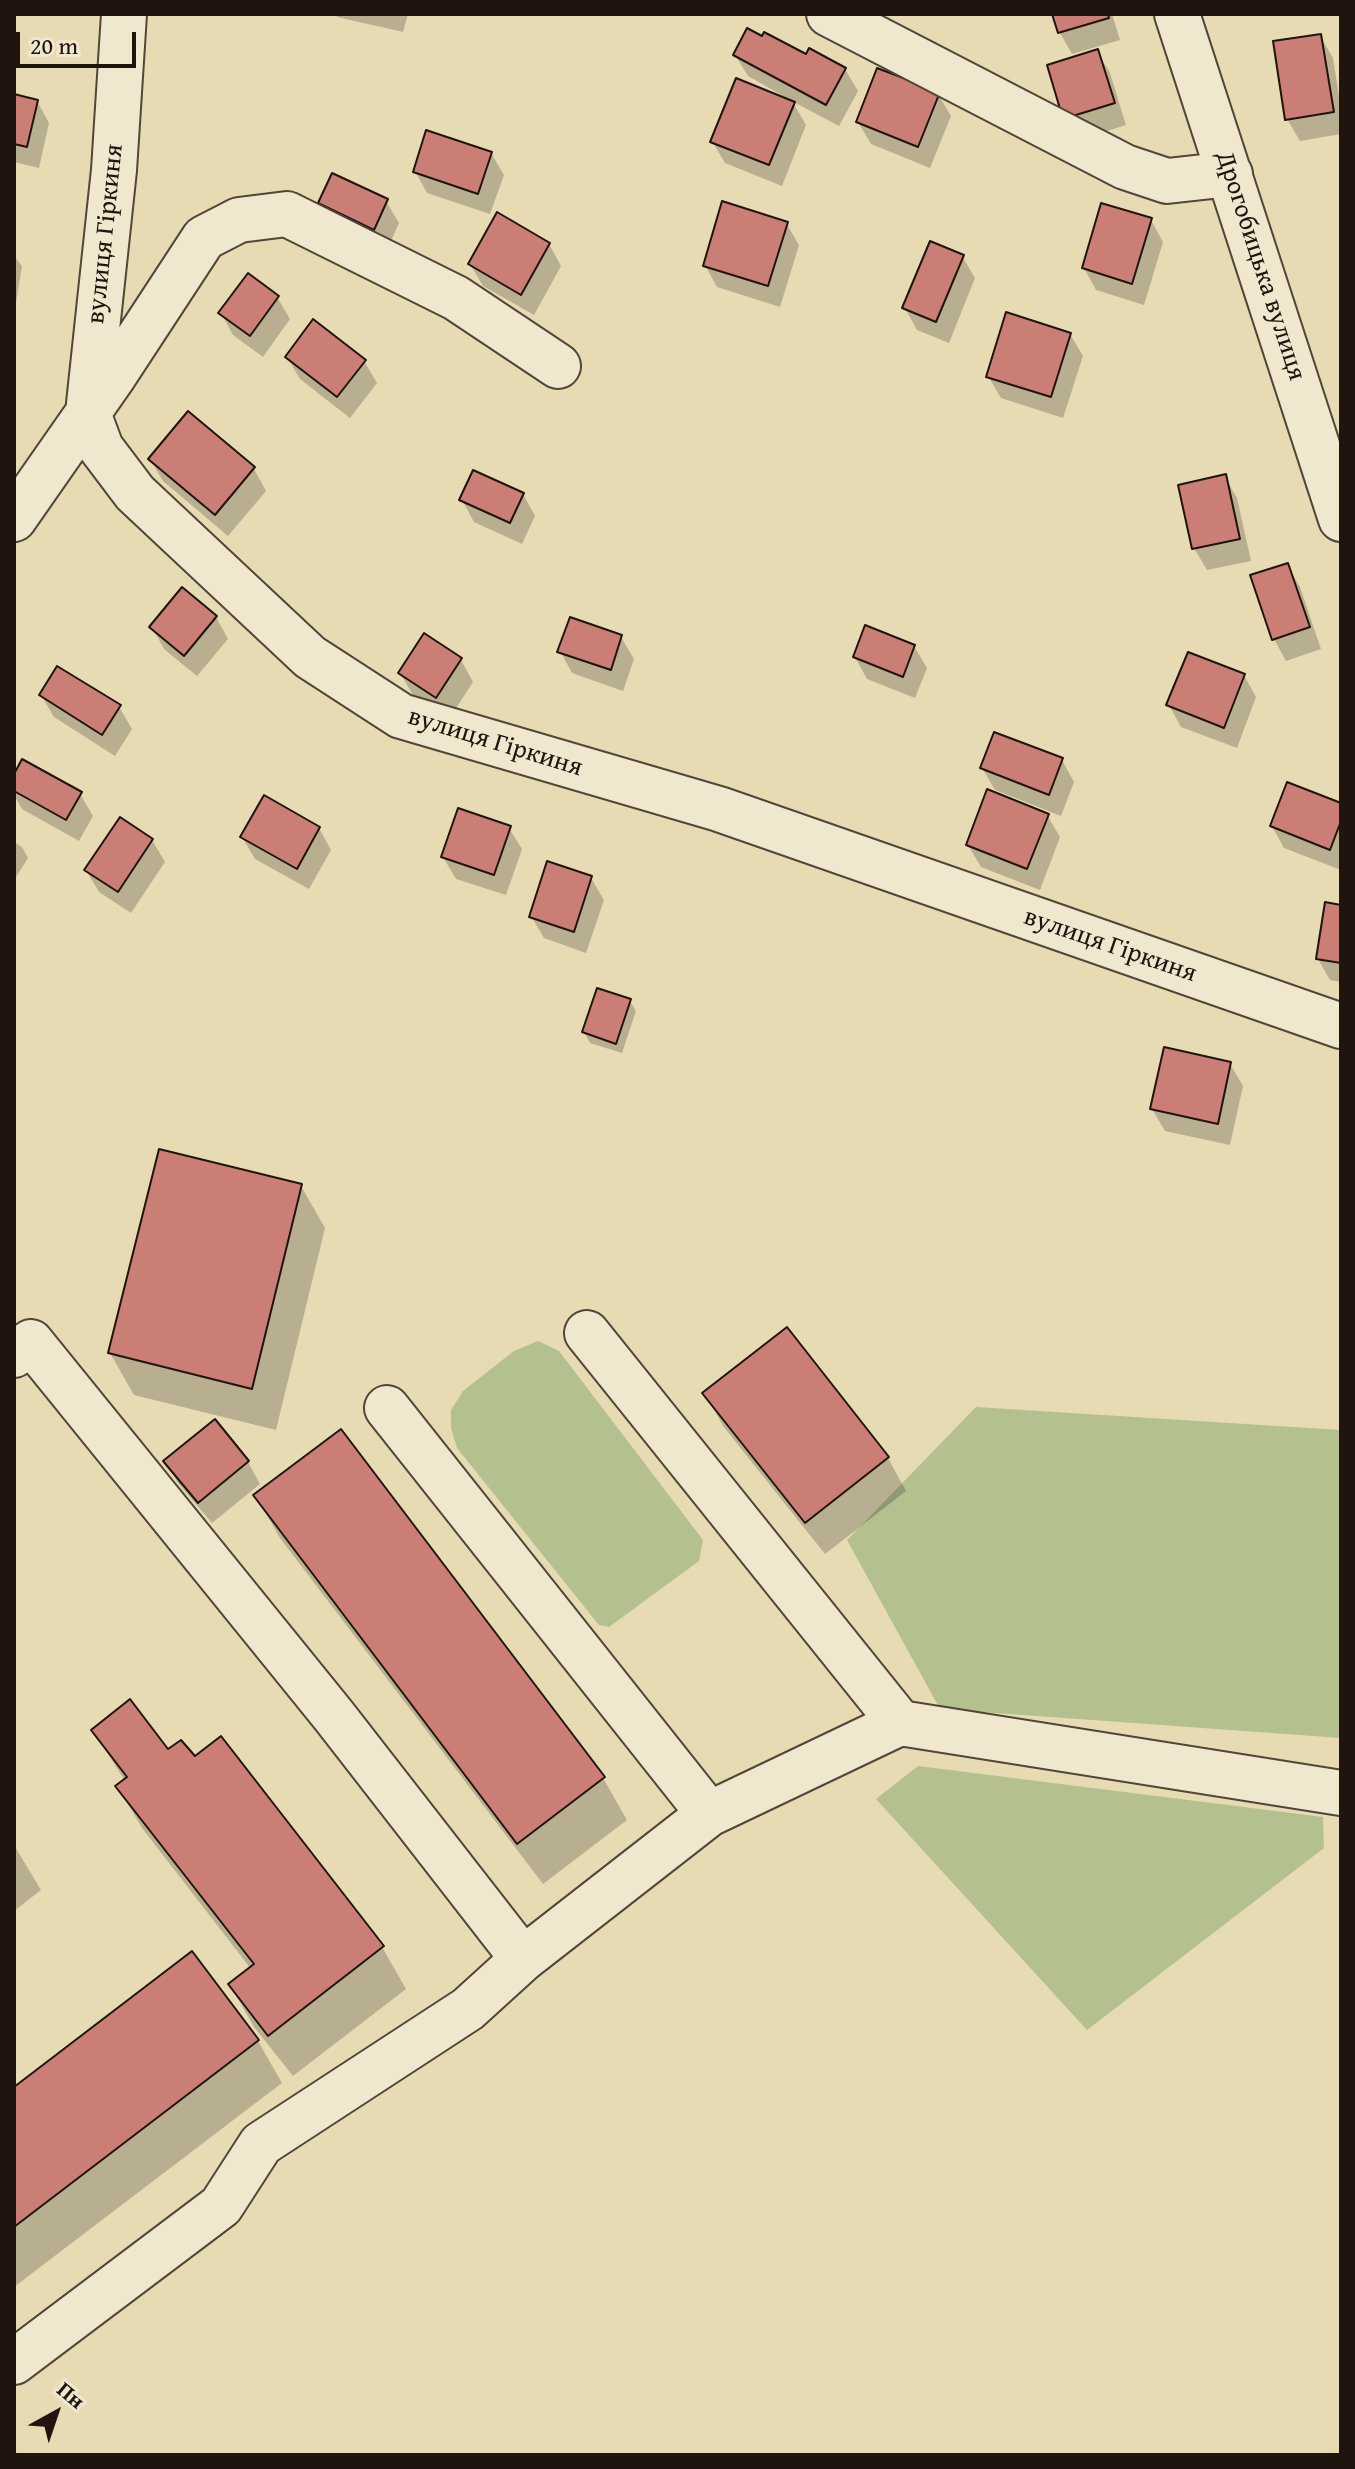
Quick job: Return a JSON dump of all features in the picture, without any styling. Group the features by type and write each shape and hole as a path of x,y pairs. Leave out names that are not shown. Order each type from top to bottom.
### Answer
{"street":[{"name":"вулиця Гіркиня","path":"124,14 114,170 88,413 101,448 135,493 310,657 401,716 719,809 1341,1026"},
{"path":"829,14 1125,167 1167,181 1230,174"},
{"name":"Дрогобицька вулиця","path":"1177,14 1341,519"},
{"path":"14,519 204,238 239,220 287,214 456,298 558,366"},
{"path":"587,1333 900,1723"},
{"path":"14,1355 31,1342 334,1716 523,1959"},
{"path":"387,1408 709,1814"},
{"path":"14,2362 221,2206 261,2144 468,2009 523,1959 709,1814 900,1723 1341,1793"}],"green space":[{"path":"538,1341 559,1351 703,1540 699,1561 609,1627 599,1625 457,1448 451,1428 451,1410 463,1391 514,1351"},
{"path":"976,1407 1341,1430 1341,1738 940,1709 847,1540"},
{"path":"918,1766 1323,1817 1324,1848 1087,2030 876,1799"}],"building":[{"path":"1052,14 1108,14 1109,18 1058,33"},
{"path":"747,28 762,36 764,32 806,54 809,48 846,68 826,105 733,55"},
{"path":"1321,34 1334,112 1285,120 1273,41"},
{"path":"1098,49 1115,103 1063,119 1047,65"},
{"path":"877,68 940,92 918,147 856,122"},
{"path":"736,78 795,102 769,165 710,142"},
{"path":"14,94 38,100 27,147 14,144"},
{"path":"426,130 492,152 478,194 413,172"},
{"path":"332,173 388,199 374,230 318,203"},
{"path":"722,201 788,222 768,286 703,266"},
{"path":"1101,203 1152,218 1132,284 1082,268"},
{"path":"497,212 550,243 521,295 468,264"},
{"path":"930,241 964,255 936,322 902,308"},
{"path":"248,273 279,296 250,336 218,313"},
{"path":"1006,312 1071,333 1051,397 986,377"},
{"path":"313,319 366,360 337,397 285,357"},
{"path":"188,411 255,467 215,515 148,459"},
{"path":"473,470 524,493 510,523 459,500"},
{"path":"1226,474 1240,539 1192,549 1178,485"},
{"path":"1288,563 1310,627 1272,640 1250,575"},
{"path":"182,587 217,616 184,656 149,627"},
{"path":"570,617 622,635 611,670 557,652"},
{"path":"865,625 915,645 903,677 853,657"},
{"path":"424,633 462,658 436,698 398,673"},
{"path":"1188,652 1245,674 1224,728 1166,705"},
{"path":"57,666 121,705 102,735 39,695"},
{"path":"994,732 1063,758 1049,795 980,768"},
{"path":"22,759 82,792 66,820 14,791 14,774"},
{"path":"1287,782 1341,803 1341,821 1330,850 1270,826"},
{"path":"987,789 1049,814 1027,869 966,845"},
{"path":"264,795 320,827 297,869 240,837"},
{"path":"458,808 511,826 494,875 441,857"},
{"path":"120,817 153,839 118,892 84,870"},
{"path":"547,861 592,876 574,932 529,917"},
{"path":"1325,902 1341,905 1341,963 1316,959"},
{"path":"597,988 631,999 616,1044 582,1032"},
{"path":"1164,1047 1231,1062 1218,1124 1150,1109"},
{"path":"159,1149 302,1184 252,1389 108,1353"},
{"path":"787,1327 889,1457 805,1523 702,1393"},
{"path":"215,1419 249,1461 198,1503 163,1461"},
{"path":"341,1429 605,1777 517,1844 253,1495"},
{"path":"130,1699 168,1749 181,1740 195,1756 221,1736 384,1946 268,2036 228,1984 254,1964 115,1786 127,1777 91,1730"},
{"path":"192,1951 259,2040 14,2227 14,2087"}]}
